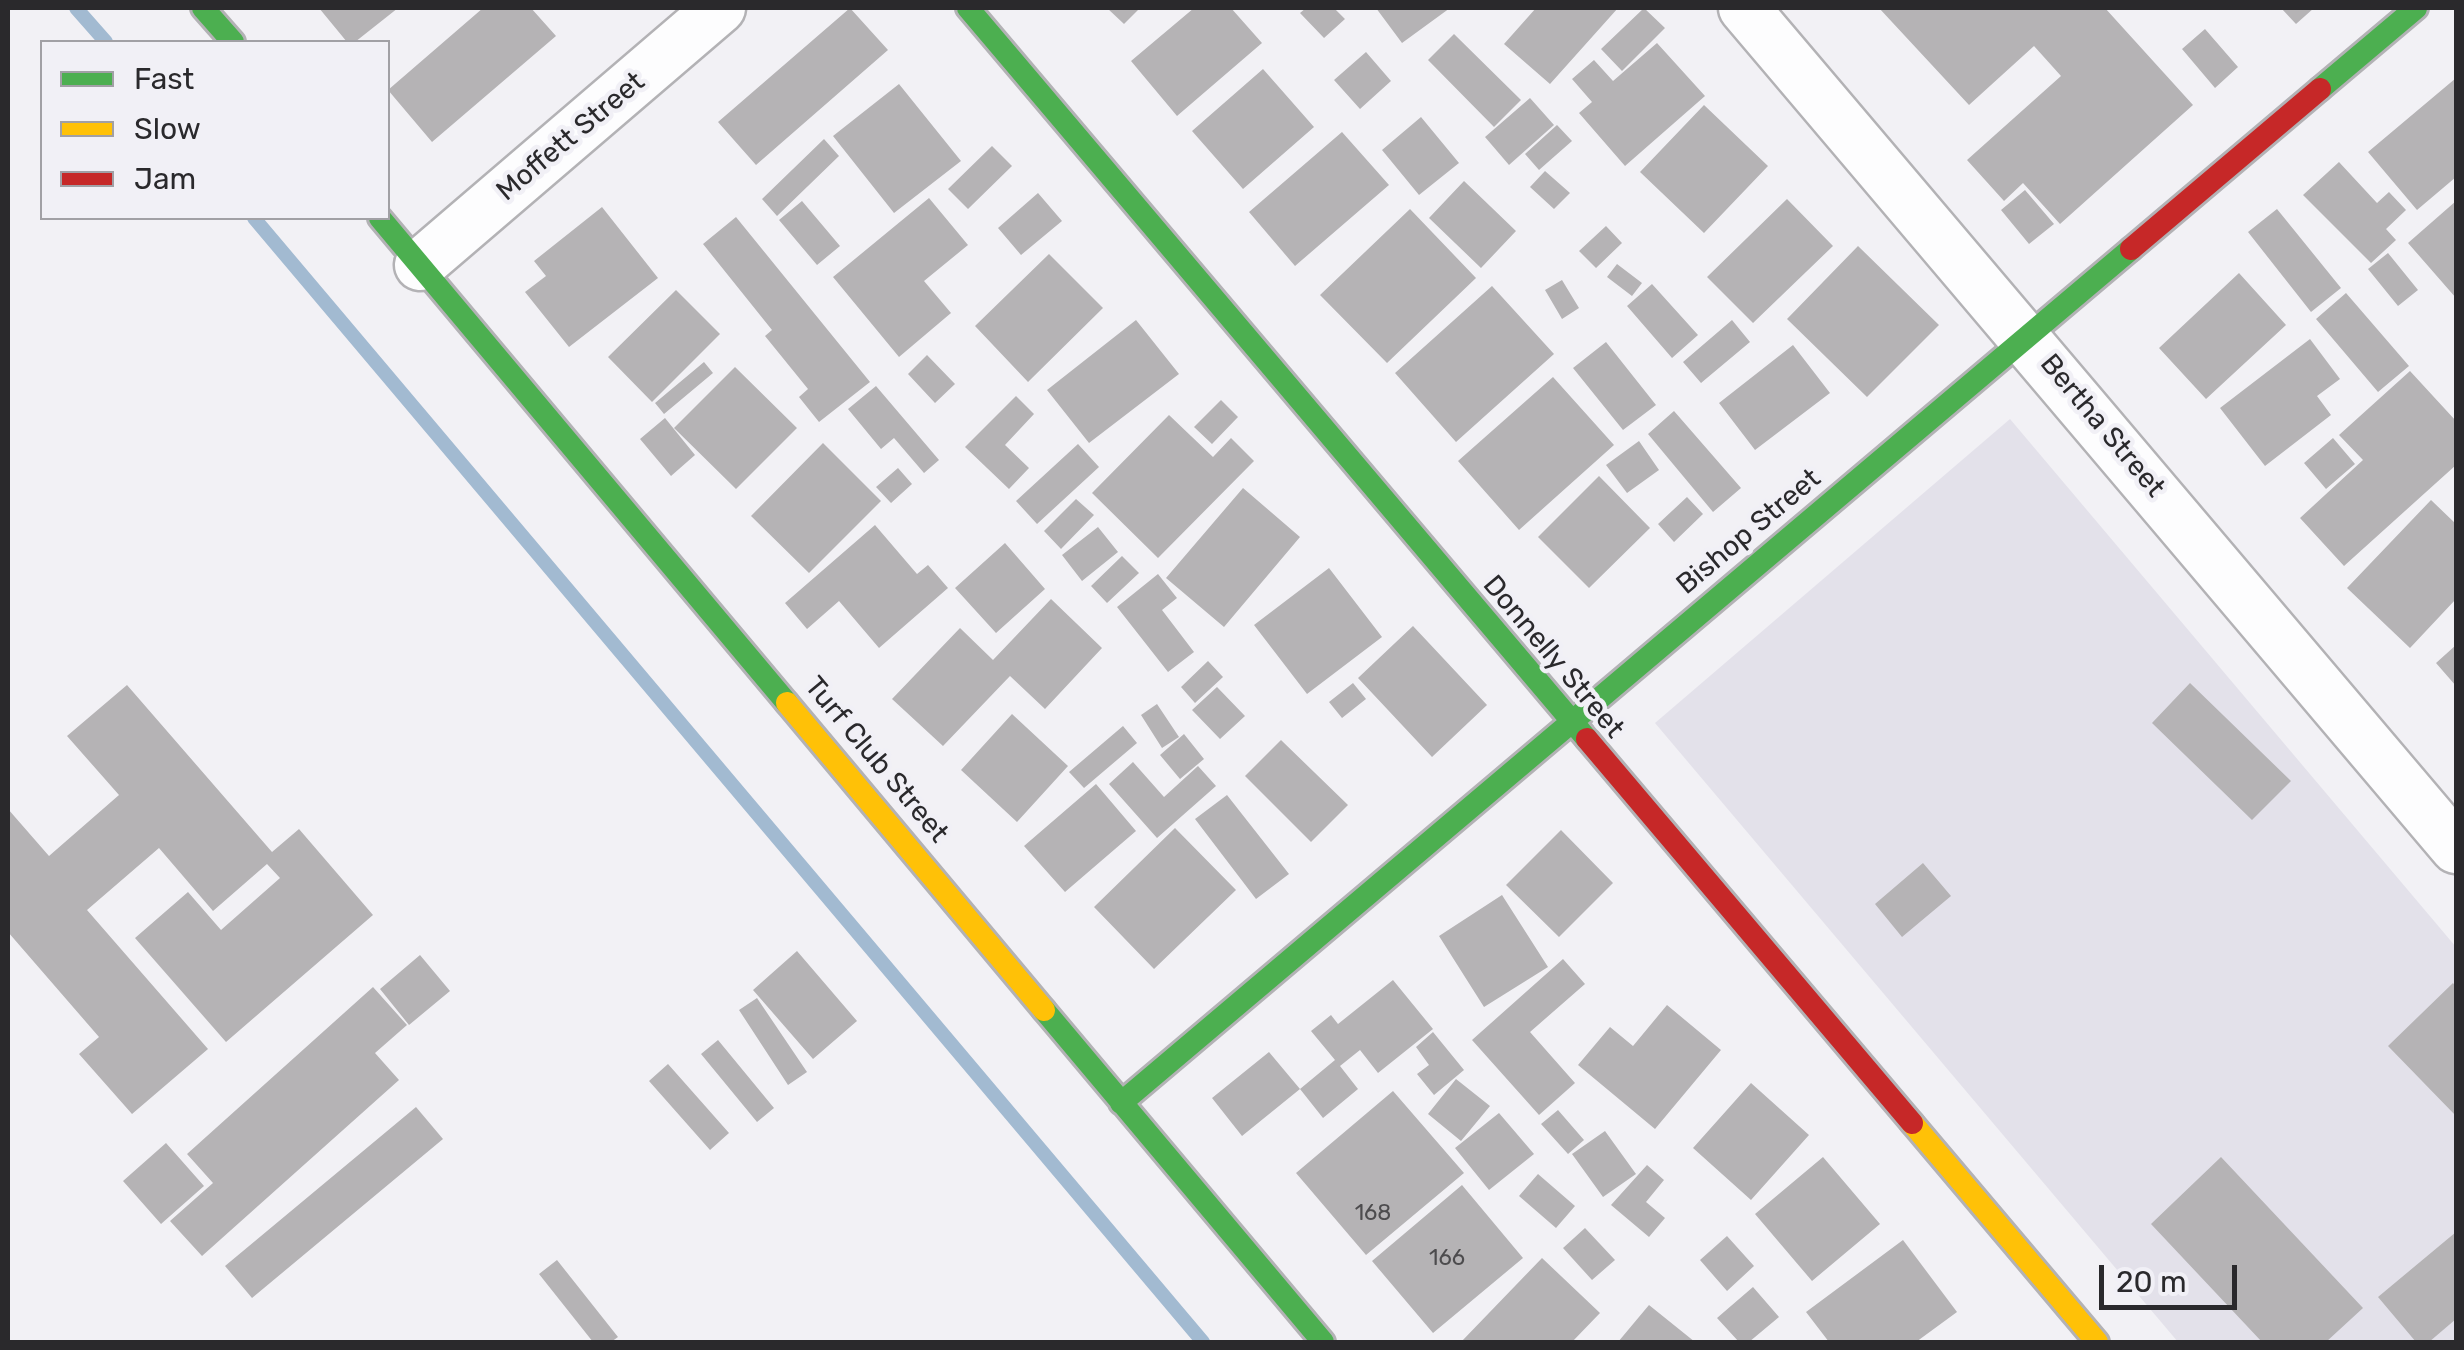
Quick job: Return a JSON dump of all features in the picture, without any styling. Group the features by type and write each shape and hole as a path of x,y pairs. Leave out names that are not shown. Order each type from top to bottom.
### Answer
{"street":[{"path":"203,8 231,40"},
{"name":"Moffett Street","path":"420,265 720,8"},
{"name":"Donnelly Street","path":"968,8 2097,1342"},
{"name":"Bertha Street","path":"1744,8 2456,848"},
{"name":"Bishop Street","path":"1121,1103 2416,8"},
{"name":"Turf Club Street","path":"382,220 1323,1342"}],"shaded area":[{"path":"2010,419 2456,947 2456,1342 2178,1342 1655,723"}],"building":[{"path":"319,8 398,8 358,40 345,40"},
{"path":"483,8 531,8 556,36 432,142 390,88"},
{"path":"850,8 888,50 756,165 718,122"},
{"path":"1107,8 1140,8 1124,24"},
{"path":"1194,8 1231,8 1262,43 1177,116 1131,61"},
{"path":"1306,8 1334,8 1345,19 1324,38 1300,13"},
{"path":"1376,8 1450,8 1402,43"},
{"path":"1536,8 1618,8 1550,84 1504,44"},
{"path":"1644,8 1665,28 1622,71 1601,49"},
{"path":"1879,8 2105,8 2193,105 2060,224 2023,183 2004,201 1967,160 2061,76 2034,46 1969,105"},
{"path":"2281,8 2314,8 2296,24"},
{"path":"2205,29 2238,67 2215,88 2182,49"},
{"path":"1454,34 1521,100 1494,127 1428,60"},
{"path":"1657,43 1705,96 1625,166 1579,113 1592,102 1572,79 1594,60 1613,81"},
{"path":"1366,52 1391,81 1360,109 1334,80"},
{"path":"1263,69 1314,127 1243,189 1192,131"},
{"path":"2456,78 2456,177 2417,210 2368,152"},
{"path":"899,84 961,161 894,213 833,136"},
{"path":"1530,98 1554,125 1509,165 1485,137"},
{"path":"1704,105 1768,166 1704,233 1640,172"},
{"path":"1421,117 1459,163 1419,195 1382,150"},
{"path":"1557,125 1572,141 1539,170 1525,154"},
{"path":"1342,132 1389,185 1295,266 1249,212"},
{"path":"824,139 839,156 777,216 762,199"},
{"path":"992,146 1012,166 968,209 948,189"},
{"path":"2339,162 2377,203 2389,192 2406,210 2386,229 2396,240 2371,263 2303,195"},
{"path":"1545,171 1570,193 1554,209 1530,187"},
{"path":"1464,181 1516,231 1481,268 1429,218"},
{"path":"2025,190 2054,224 2029,244 2001,210"},
{"path":"1038,193 1062,221 1021,255 998,228"},
{"path":"929,198 968,245 924,281 951,313 899,357 833,277"},
{"path":"1787,199 1833,246 1753,323 1707,277"},
{"path":"802,201 840,246 817,265 779,220"},
{"path":"2456,201 2456,298 2408,243"},
{"path":"602,207 658,278 569,347 525,292 546,276 534,261"},
{"path":"1410,209 1476,278 1387,363 1320,295"},
{"path":"2277,209 2341,288 2311,312 2248,232"},
{"path":"736,217 870,382 819,422 799,397 808,389 765,336 772,330 703,244"},
{"path":"1606,226 1622,243 1596,268 1579,251"},
{"path":"1858,246 1939,325 1867,397 1787,319"},
{"path":"2388,253 2418,290 2398,306 2368,269"},
{"path":"1049,254 1103,308 1028,382 975,326"},
{"path":"1617,264 1642,283 1632,296 1607,277"},
{"path":"2239,273 2286,325 2206,399 2159,348"},
{"path":"1562,280 1579,308 1562,319 1545,290"},
{"path":"1652,284 1698,335 1672,358 1627,306"},
{"path":"1492,286 1554,354 1456,442 1395,373"},
{"path":"676,290 720,334 652,402 608,357"},
{"path":"2346,293 2409,366 2378,392 2316,319"},
{"path":"1136,320 1179,374 1089,443 1047,390"},
{"path":"1732,320 1750,342 1701,383 1683,362"},
{"path":"2310,339 2340,379 2317,396 2331,415 2265,466 2220,408"},
{"path":"1606,342 1656,405 1623,430 1573,368"},
{"path":"1793,345 1830,393 1755,450 1719,403"},
{"path":"927,355 955,384 935,403 908,374"},
{"path":"704,362 713,373 664,414 655,403"},
{"path":"735,367 797,428 736,489 674,428"},
{"path":"2410,371 2456,421 2456,465 2344,566 2300,518 2363,460 2339,435"},
{"path":"1553,377 1614,445 1519,530 1458,461"},
{"path":"876,386 939,460 924,473 894,438 881,449 848,409"},
{"path":"1016,396 1034,414 1005,445 1029,468 1009,489 965,447"},
{"path":"1221,400 1238,417 1212,444 1194,427"},
{"path":"1674,411 1741,488 1713,512 1648,434"},
{"path":"1169,415 1213,457 1231,438 1254,461 1158,558 1092,493"},
{"path":"665,418 695,455 671,476 640,439"},
{"path":"2333,438 2355,464 2326,489 2304,463"},
{"path":"1639,441 1659,470 1627,493 1606,465"},
{"path":"823,443 881,501 809,573 751,516"},
{"path":"1078,444 1099,467 1037,524 1016,501"},
{"path":"898,468 912,484 891,503 876,487"},
{"path":"1599,476 1650,528 1589,588 1538,537"},
{"path":"1243,488 1300,537 1224,627 1166,578"},
{"path":"1687,497 1703,514 1674,542 1658,524"},
{"path":"1076,499 1094,515 1061,549 1044,531"},
{"path":"2431,500 2456,524 2456,599 2410,648 2347,588"},
{"path":"875,525 917,574 928,565 948,588 879,648 839,601 807,629 785,603"},
{"path":"1098,527 1118,552 1082,581 1062,555"},
{"path":"1005,543 1045,589 996,633 955,588"},
{"path":"1122,556 1139,573 1107,603 1091,586"},
{"path":"1329,568 1382,637 1307,694 1254,625"},
{"path":"1158,574 1177,598 1162,610 1194,652 1168,672 1117,607"},
{"path":"1051,599 1102,648 1045,709 1010,676 943,746 892,699 960,628 993,660"},
{"path":"1413,626 1487,705 1432,757 1358,678"},
{"path":"2456,645 2456,686 2436,663"},
{"path":"1208,661 1223,677 1195,703 1181,687"},
{"path":"1353,683 1366,699 1342,718 1329,702"},
{"path":"2190,683 2291,781 2252,820 2152,723"},
{"path":"127,685 272,852 299,829 373,915 226,1042 135,938 188,892 221,930 280,878 267,864 213,911 159,848 87,910 208,1049 132,1114 79,1054 99,1037 8,932 8,809 49,856 119,795 67,736"},
{"path":"1217,687 1245,716 1220,739 1192,710"},
{"path":"1157,704 1179,737 1162,748 1141,715"},
{"path":"1012,714 1068,766 1017,822 961,770"},
{"path":"1123,726 1137,743 1084,788 1069,772"},
{"path":"1184,734 1204,759 1180,779 1160,755"},
{"path":"1281,740 1348,805 1311,842 1245,776"},
{"path":"1133,762 1164,797 1198,766 1216,786 1157,838 1109,784"},
{"path":"1096,784 1136,831 1065,892 1024,846"},
{"path":"1227,795 1289,874 1256,899 1195,819"},
{"path":"1175,828 1236,890 1154,969 1094,907"},
{"path":"1561,830 1613,883 1559,937 1506,885"},
{"path":"1923,863 1951,896 1902,937 1875,904"},
{"path":"1502,895 1548,967 1484,1007 1439,936"},
{"path":"797,951 857,1021 813,1059 753,990"},
{"path":"420,955 450,991 409,1025 380,989"},
{"path":"1563,959 1585,984 1530,1032 1575,1083 1539,1115 1472,1040"},
{"path":"1393,980 1433,1029 1378,1073 1360,1050 1340,1066 1358,1089 1323,1118 1300,1089 1335,1060 1311,1031 1331,1015 1338,1024"},
{"path":"2453,983 2456,987 2456,1116 2388,1046"},
{"path":"373,987 407,1025 375,1053 399,1080 202,1256 170,1221 213,1183 187,1154"},
{"path":"757,998 807,1072 788,1085 739,1010"},
{"path":"1667,1005 1721,1050 1655,1129 1578,1065 1610,1027 1633,1046"},
{"path":"1433,1032 1464,1070 1434,1095 1417,1074 1429,1065 1416,1047"},
{"path":"718,1040 774,1108 757,1122 701,1054"},
{"path":"1269,1052 1300,1089 1242,1136 1212,1098"},
{"path":"668,1064 729,1133 710,1150 649,1081"},
{"path":"1456,1079 1490,1106 1461,1141 1428,1114"},
{"path":"1751,1083 1809,1135 1751,1200 1693,1148"},
{"path":"1393,1091 1464,1173 1366,1255 1296,1173"},
{"path":"416,1107 443,1139 252,1298 225,1266"},
{"path":"1558,1110 1584,1140 1568,1154 1541,1124"},
{"path":"1499,1113 1534,1154 1489,1190 1455,1148"},
{"path":"1605,1131 1636,1174 1603,1197 1572,1154"},
{"path":"166,1143 204,1186 161,1224 123,1181"},
{"path":"1823,1157 1880,1224 1812,1281 1755,1214"},
{"path":"2221,1157 2363,1308 2326,1342 2262,1342 2151,1224"},
{"path":"1647,1165 1664,1180 1646,1202 1665,1218 1649,1237 1611,1205"},
{"path":"1538,1174 1575,1206 1556,1228 1519,1196"},
{"path":"1462,1185 1523,1258 1433,1333 1372,1261"},
{"path":"1585,1228 1615,1260 1592,1280 1563,1248"},
{"path":"2456,1232 2456,1319 2429,1342 2416,1342 2378,1297"},
{"path":"1727,1236 1754,1266 1727,1291 1700,1260"},
{"path":"1903,1240 1957,1312 1916,1342 1829,1342 1806,1312"},
{"path":"1542,1258 1600,1313 1572,1342 1461,1342"},
{"path":"557,1260 618,1337 611,1342 593,1342 539,1274"},
{"path":"1753,1287 1779,1317 1749,1342 1739,1342 1717,1318"},
{"path":"1649,1305 1695,1342 1618,1342"}],"waterway":[{"path":"76,8 104,40"},
{"path":"256,220 1203,1342"}],"traffic: fast":[{"path":"203,8 231,40"},
{"path":"968,8 1587,739"},
{"path":"2320,89 2416,8"},
{"path":"382,220 787,703"},
{"path":"1121,1103 2131,249"},
{"path":"1044,1010 1323,1342"}],"traffic: slow":[{"path":"787,703 1044,1010"},
{"path":"1912,1123 2097,1342"}],"traffic: jam":[{"path":"2131,249 2320,89"},
{"path":"1587,739 1912,1123"}]}
